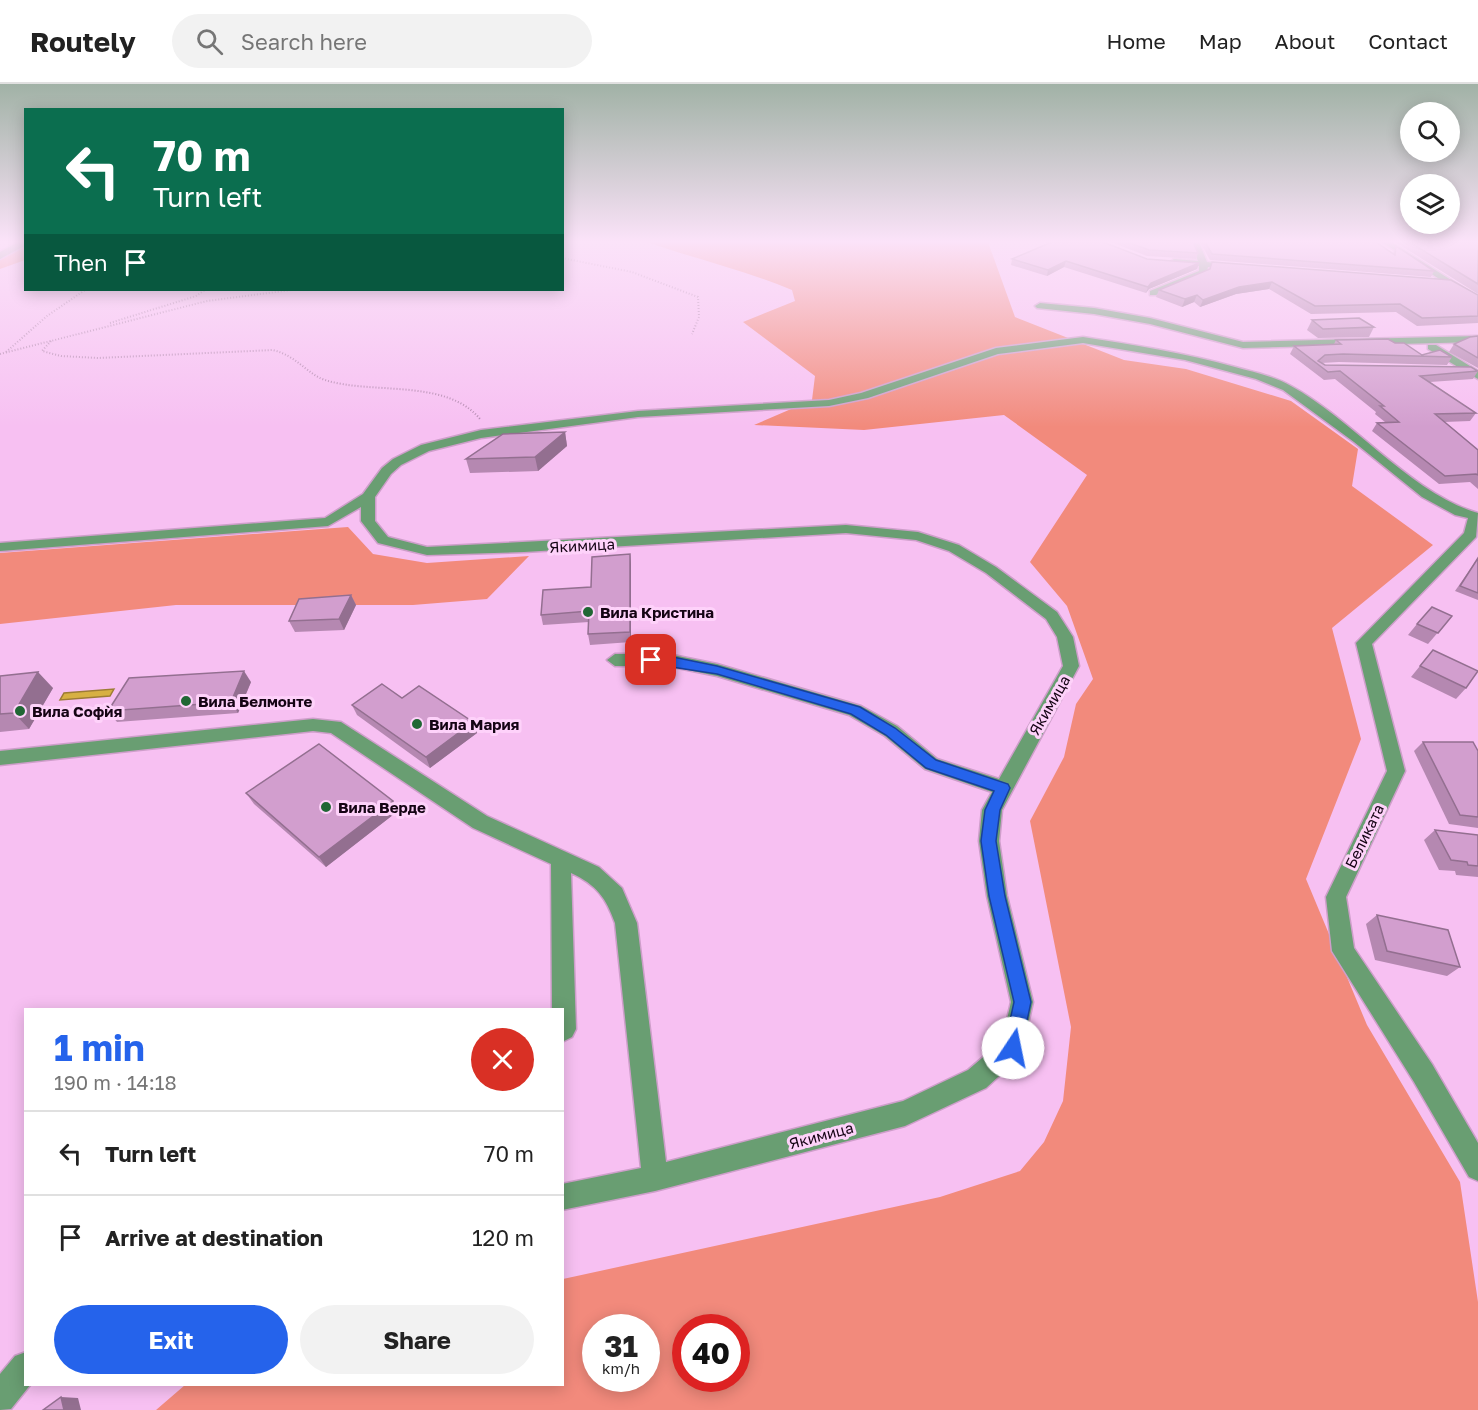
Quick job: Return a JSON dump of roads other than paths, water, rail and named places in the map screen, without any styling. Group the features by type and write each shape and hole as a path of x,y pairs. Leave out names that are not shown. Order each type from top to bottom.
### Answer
{"street":[{"path":"1040,306 1094,311 1150,321 1211,338 1256,345 1478,339"},
{"path":"0,547 328,522 368,497 386,471 403,459 425,448 482,434 638,414 829,404 864,396 996,351 1083,340 1186,357 1260,377 1287,388 1358,439 1427,494 1477,518"},
{"path":"1430,342 1439,353 1478,376"},
{"path":"1448,370 1467,370"},
{"name":"Якимица","path":"368,497 368,521 383,540 427,551 524,548 846,529 877,530 918,536 954,548 992,570 1052,616 1065,637 1071,666 992,810 989,841 997,896 1022,1002 1013,1048 976,1079 905,1113 655,1178 564,1197"},
{"name":"Беликата","path":"1477,518 1471,534 1364,643 1396,771 1335,897 1343,951 1423,1073 1478,1168"},
{"path":"615,660 668,660 717,670 855,710 891,731 931,764 1003,788"},
{"path":"0,758 313,725 335,727 480,822 592,873 615,894 626,923 655,1178"},
{"path":"561,859 564,1008"},
{"path":"0,1398 24,1369"}],"place":[{"name":"Вила Кристина","path":"588,612"},
{"name":"Вила Белмонте","path":"186,701"},
{"name":"Вила Софѝя","path":"20,711"},
{"name":"Вила Мария","path":"417,724"},
{"name":"Вила Верде","path":"326,807"}]}
